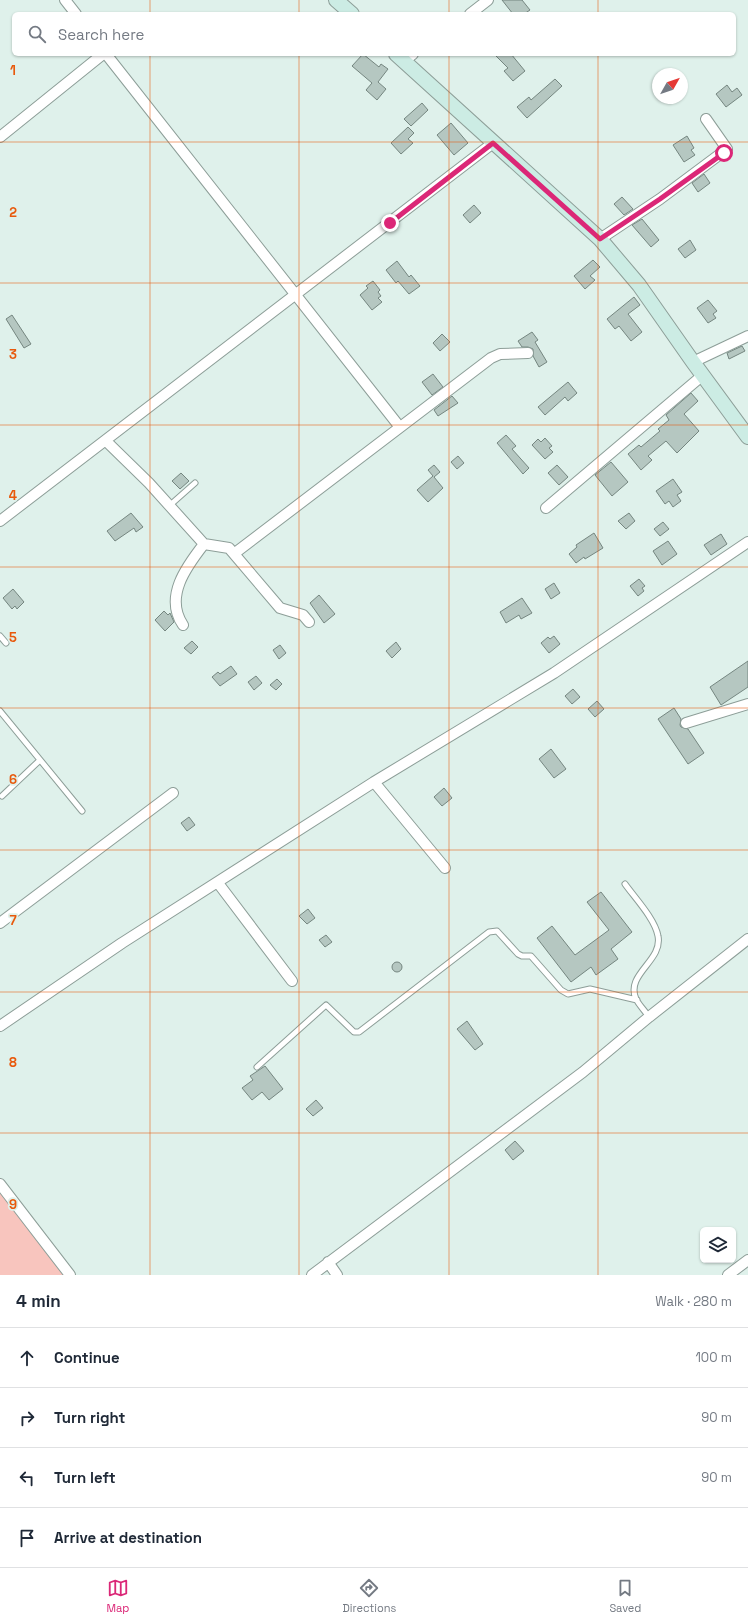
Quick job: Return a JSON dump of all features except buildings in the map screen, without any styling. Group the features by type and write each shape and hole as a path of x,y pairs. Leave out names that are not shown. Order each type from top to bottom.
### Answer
{"street":[{"path":"65,0 74,12"},
{"path":"336,0 350,12"},
{"path":"473,12 488,0"},
{"path":"0,136 102,56"},
{"path":"107,56 399,426"},
{"path":"404,56 493,143 600,239 639,285 702,375 748,437"},
{"path":"600,239 660,199 727,149 706,120"},
{"path":"0,521 493,143"},
{"path":"693,362 748,336"},
{"path":"234,553 399,426 491,358 500,354 528,353"},
{"path":"546,508 702,375"},
{"path":"106,441 149,483 204,544 223,546 234,553 280,608 303,615 309,622"},
{"path":"0,1026 122,943 374,782 547,677 748,542"},
{"path":"183,625 177,617 174,606 175,594 186,569 204,544"},
{"path":"686,723 748,704"},
{"path":"374,782 445,868"},
{"path":"0,922 173,793"},
{"path":"218,883 292,981"},
{"path":"312,1275 583,1072 649,1017 748,940"},
{"path":"0,1184 66,1274"},
{"path":"728,1275 748,1260"},
{"path":"328,1262 337,1275"}],"lane":[{"path":"169,506 195,483"},
{"path":"0,636 6,643"},
{"path":"0,710 82,811"},
{"path":"2,796 40,760"},
{"path":"625,884 654,924 658,936 659,946 655,955 635,982 634,991 637,1000 649,1017"},
{"path":"257,1067 326,1005 354,1032 359,1032 489,932 498,931 518,954 522,956 532,956 562,990 568,994 590,989 637,1000"}],"shaded area":[{"path":"0,1189 67,1275 0,1275"}],"route":[{"path":"390,223 493,143 600,239 660,199 724,153"}]}
